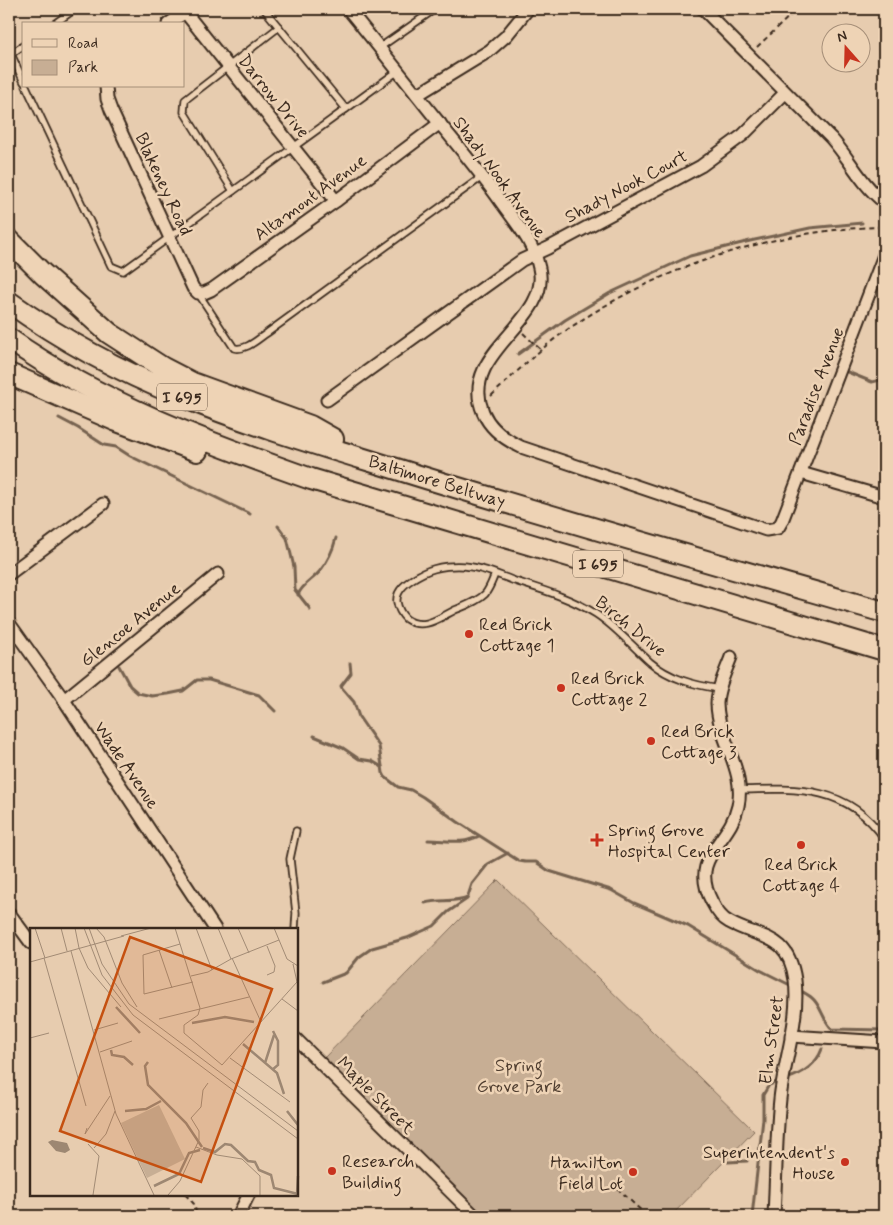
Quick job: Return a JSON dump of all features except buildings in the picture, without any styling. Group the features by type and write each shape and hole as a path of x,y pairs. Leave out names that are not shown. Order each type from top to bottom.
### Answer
{"highway":[{"path":"9,240 43,274 109,333 163,368 192,383 310,426 370,460"},
{"name":"Baltimore Beltway","path":"9,302 31,318 79,347 129,373 181,396 238,417 440,483 884,612"},
{"name":"Baltimore Beltway","path":"9,339 66,374 123,405 223,448 311,479 884,650"},
{"path":"9,374 117,421 226,461 311,479"}],"street":[{"name":"Shady Nook Avenue","path":"348,9 483,176 527,239 540,269 540,284 537,296 495,350 486,365 480,381 478,396 480,406"},
{"path":"513,9 521,18"},
{"path":"417,95 489,51 506,36 528,9"},
{"path":"703,9 841,149 868,186 884,202"},
{"path":"171,22 187,10"},
{"name":"Darrow Drive","path":"187,10 227,66 336,201"},
{"name":"Blakeney Road","path":"106,88 110,110 193,288 198,293"},
{"name":"Shady Nook Court","path":"327,400 515,266 701,166 743,135 785,93"},
{"name":"Altamont Avenue","path":"198,293 211,290 336,201 440,123"},
{"name":"Paradise Avenue","path":"480,406 493,428 505,439 520,447 766,530 778,528 802,473 884,255"},
{"path":"802,473 884,497"},
{"path":"9,574 103,504"},
{"name":"Glencoe Avenue","path":"64,700 218,574"},
{"name":"Wade Avenue","path":"9,623 64,700 211,926"},
{"name":"Elm Street","path":"731,657 717,703 720,720 734,764 739,790 738,806 732,822 712,851 707,862 706,888 718,912 727,922 761,934 779,945 786,954 795,980 796,996 791,1036 783,1074 774,1216"},
{"path":"9,913 30,943"},
{"path":"791,1036 884,1042"},
{"name":"Maple Street","path":"298,1041 475,1216"},
{"path":"238,1216 248,1195"}],"lane":[{"path":"57,22 75,9"},
{"path":"264,9 346,109"},
{"path":"379,48 431,10"},
{"path":"233,191 184,112 185,100 279,27"},
{"path":"22,46 11,54 22,78"},
{"path":"27,88 111,266 122,271 398,72"},
{"path":"198,293 234,348 245,347 483,176"},
{"name":"Birch Drive","path":"495,574 490,586 483,595 430,623 418,624 410,621 403,616 397,601 399,592 406,584 428,571 441,567 472,567 495,574 563,597 584,607 608,624 650,662 664,672 689,683 720,689"},
{"path":"739,790 784,788 808,790 827,795 844,802 861,813 884,838"},
{"path":"295,928 296,913 290,860 296,831"}],"path":[{"path":"749,55 793,13 802,9"},
{"path":"480,406 541,350 590,316 627,294 669,274 707,259 751,246 830,231 884,227"},
{"path":"513,328 527,335 541,350"},
{"path":"618,1188 647,1216"},
{"path":"187,1195 194,1204 197,1216"}],"green space":[{"name":"Spring Grove Park","path":"498,880 754,1131 671,1216 483,1216 323,1059"}],"waterway":[{"path":"518,354 565,320 610,293 690,256 810,228 862,223"},
{"path":"845,371 872,382 884,379"},
{"path":"59,418 104,445 116,447 130,456 250,514"},
{"path":"278,526 287,538 294,567 295,590 310,609"},
{"path":"298,595 302,588 323,567 336,538"},
{"path":"350,663 351,673 341,686 354,702 359,717 379,746 385,777 398,787 411,790 423,797 519,861 536,862 549,871 611,890 634,903 688,926 760,970 792,986"},
{"path":"119,666 130,686 138,693 152,696 168,694 183,691 197,680 209,680 259,695 275,711"},
{"path":"314,736 343,748 359,759 372,761 382,767"},
{"path":"428,840 460,841 479,836"},
{"path":"323,982 346,973 359,957 372,948 407,938 434,926 448,912 467,899 472,884 488,864 508,853"},
{"path":"425,903 468,897"},
{"path":"798,989 815,1001 832,1029 884,1030"},
{"path":"786,1079 808,1068 816,1060 822,1049"},
{"path":"752,1216 763,1119 763,1095 769,1085 780,1081"},
{"path":"728,1162 747,1161"}],"place":[{"name":"Red Brick Cottage 1","path":"469,634"},
{"name":"Red Brick Cottage 2","path":"561,688"},
{"name":"Red Brick Cottage 3","path":"651,741"},
{"name":"Spring Grove Hospital Center","path":"597,840"},
{"name":"Red Brick Cottage 4","path":"801,845"},
{"name":"Superintendent's House","path":"845,1162"},
{"name":"Research Building","path":"332,1171"},
{"name":"Hamilton Field Lot","path":"633,1172"}]}
